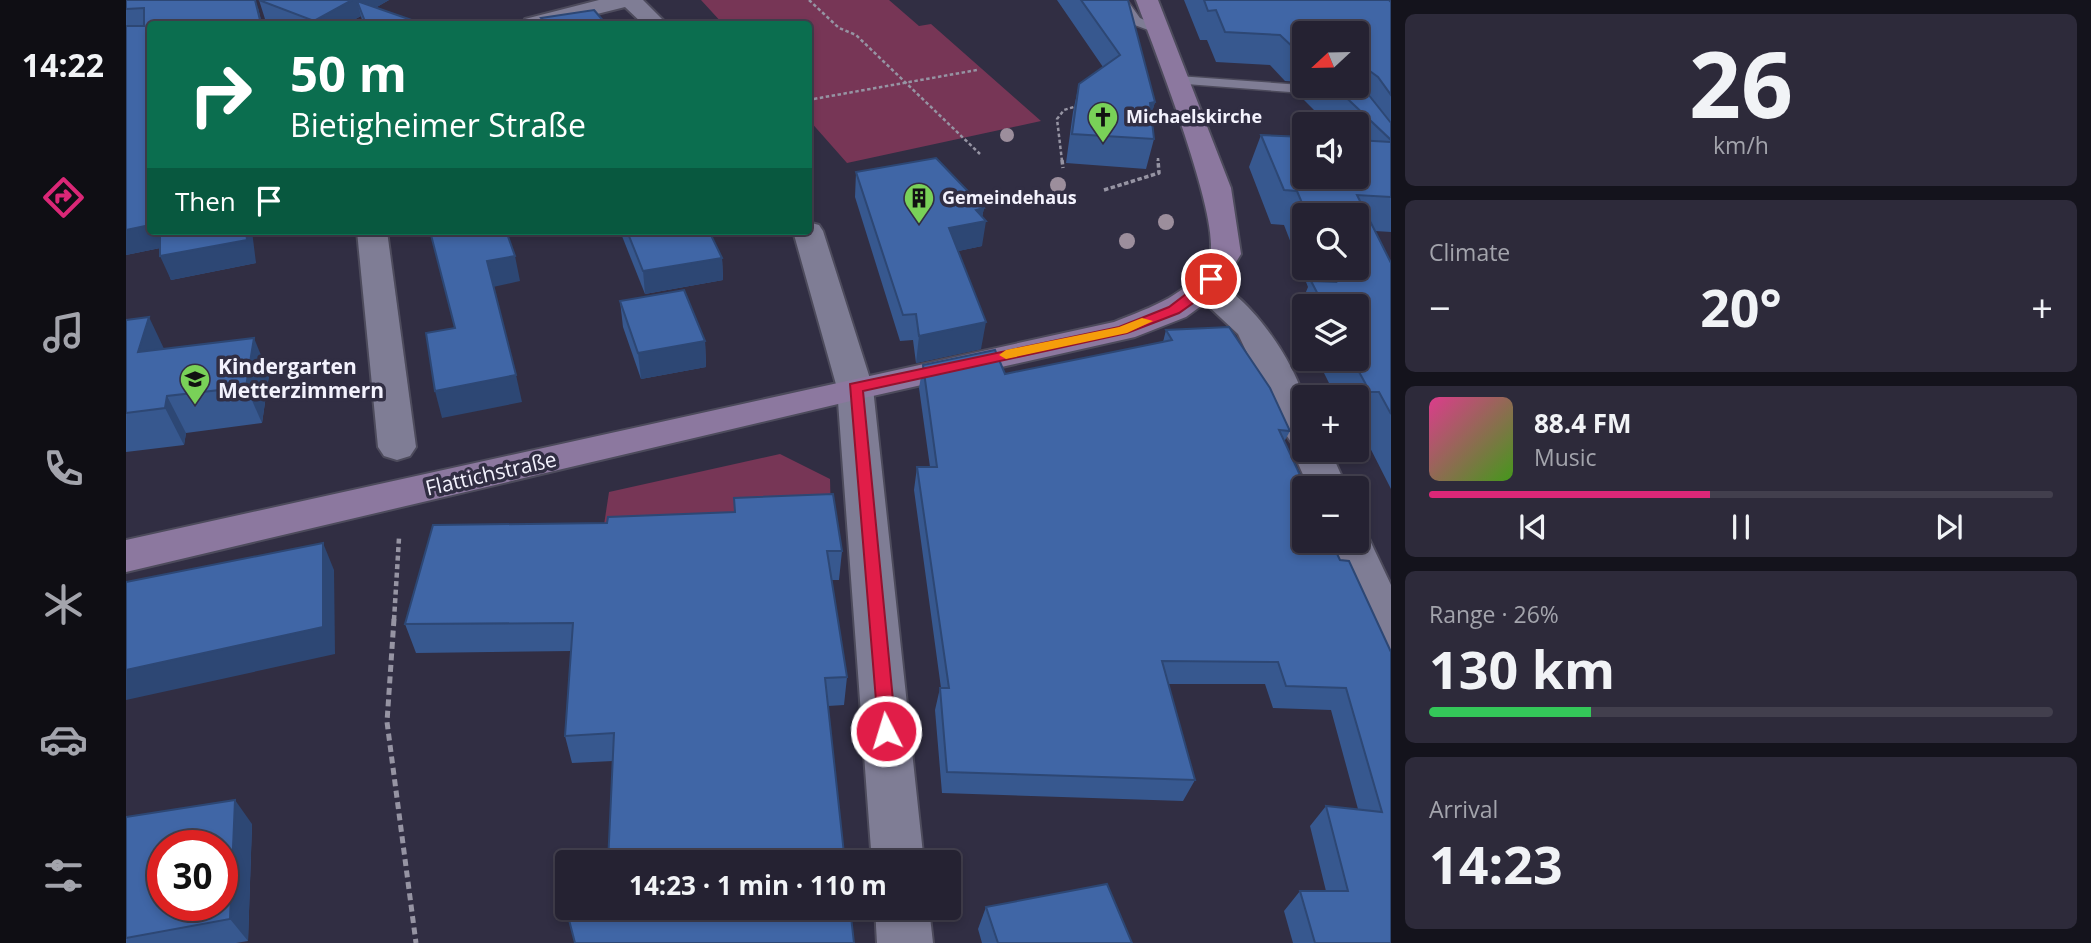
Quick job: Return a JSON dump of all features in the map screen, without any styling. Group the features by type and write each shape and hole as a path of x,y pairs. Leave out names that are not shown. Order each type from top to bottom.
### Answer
{"main road":[{"path":"1147,0 1217,188 1226,254 1205,288"},
{"name":"Flattichstraße","path":"126,556 855,388 1122,330 1174,310 1205,288"}],"street":[{"path":"544,21 625,0"},
{"path":"631,0 653,21"},
{"path":"372,235 397,447"},
{"path":"809,235 855,388 897,850"},
{"path":"1205,288 1252,329 1292,409"},
{"path":"1356,553 1391,634"},
{"path":"903,920 905,943"}],"lane":[{"path":"1121,0 1136,21 1160,30"},
{"path":"1178,80 1314,87 1329,90 1346,100"}],"path":[{"path":"808,0 839,28 856,35 980,154"},
{"path":"812,99 977,70"},
{"path":"1063,168 1057,119 1064,110 1088,106"},
{"path":"1104,190 1159,173 1157,151"},
{"path":"397,567 387,722 416,943"}],"shaded area":[{"path":"701,0 889,0 919,26 931,24 1041,121 847,163 812,123 812,21 720,21"},
{"path":"780,454 830,479 831,516 602,538 609,492"}],"building":[{"path":"126,0 255,0 260,21 147,21 147,226 126,230 126,26 144,26 144,8 126,9"},
{"path":"259,0 352,0 314,21"},
{"path":"1081,0 1128,0 1155,102 1150,103 1154,139 1072,134 1079,84 1120,55"},
{"path":"1204,0 1389,0 1391,95 1378,77 1369,70 1369,21 1292,21 1292,46 1280,35 1225,32 1216,10 1208,11"},
{"path":"357,1 414,21 365,21"},
{"path":"594,10 603,21 544,21 541,18"},
{"path":"1369,95 1391,123 1391,140 1369,119 1369,112 1361,112 1347,98 1369,98"},
{"path":"1261,135 1292,136 1292,189 1369,189 1369,141 1391,142 1391,197 1357,195 1361,203 1302,203 1297,191 1284,190"},
{"path":"936,158 984,208 976,210 986,221 949,228 986,322 919,336 916,314 903,315 856,172"},
{"path":"1369,219 1391,263 1391,414 1379,392 1370,392 1369,385 1366,385 1359,371 1369,371 1369,294 1318,294 1311,281 1336,282 1335,280 1369,280"},
{"path":"160,235 246,235 247,240 160,256"},
{"path":"431,235 507,235 515,256 487,261 516,375 435,391 426,333 455,328"},
{"path":"629,235 711,235 722,258 643,271"},
{"path":"684,290 705,341 638,353 620,301"},
{"path":"149,317 138,352 254,338 246,387 167,396 165,408 126,413 126,320"},
{"path":"1229,327 1270,388 1290,431 1279,430 1300,476 1292,476 1292,553 1337,553 1340,560 1349,561 1391,652 1391,943 1315,943 1300,891 1348,891 1326,806 1382,812 1346,688 1286,686 1278,662 1162,661 1195,780 947,772 940,688 949,688 917,467 937,467 923,365 995,350 1005,374 1172,340 1166,330"},
{"path":"833,494 842,551 827,551 847,677 825,678 844,850 609,850 614,733 565,736 573,623 405,624 433,525 607,523 608,517 735,512 734,498"},
{"path":"323,543 323,627 126,670 126,582"},
{"path":"235,800 234,830 147,830 147,921 219,921 126,938 126,817"},
{"path":"1107,884 1132,943 998,943 986,907"},
{"path":"569,920 851,920 854,943 575,943"}],"slow traffic":[{"path":"1006,355 1122,330 1146,321"}],"place":[{"name":"Michaelskirche","path":"1103,144"},
{"name":"Gemeindehaus","path":"919,225"},
{"name":"Kindergarten Metterzimmern","path":"195,406"}],"route":[{"path":"886,731 855,388 1122,330 1174,310 1205,288 1211,279"}]}
